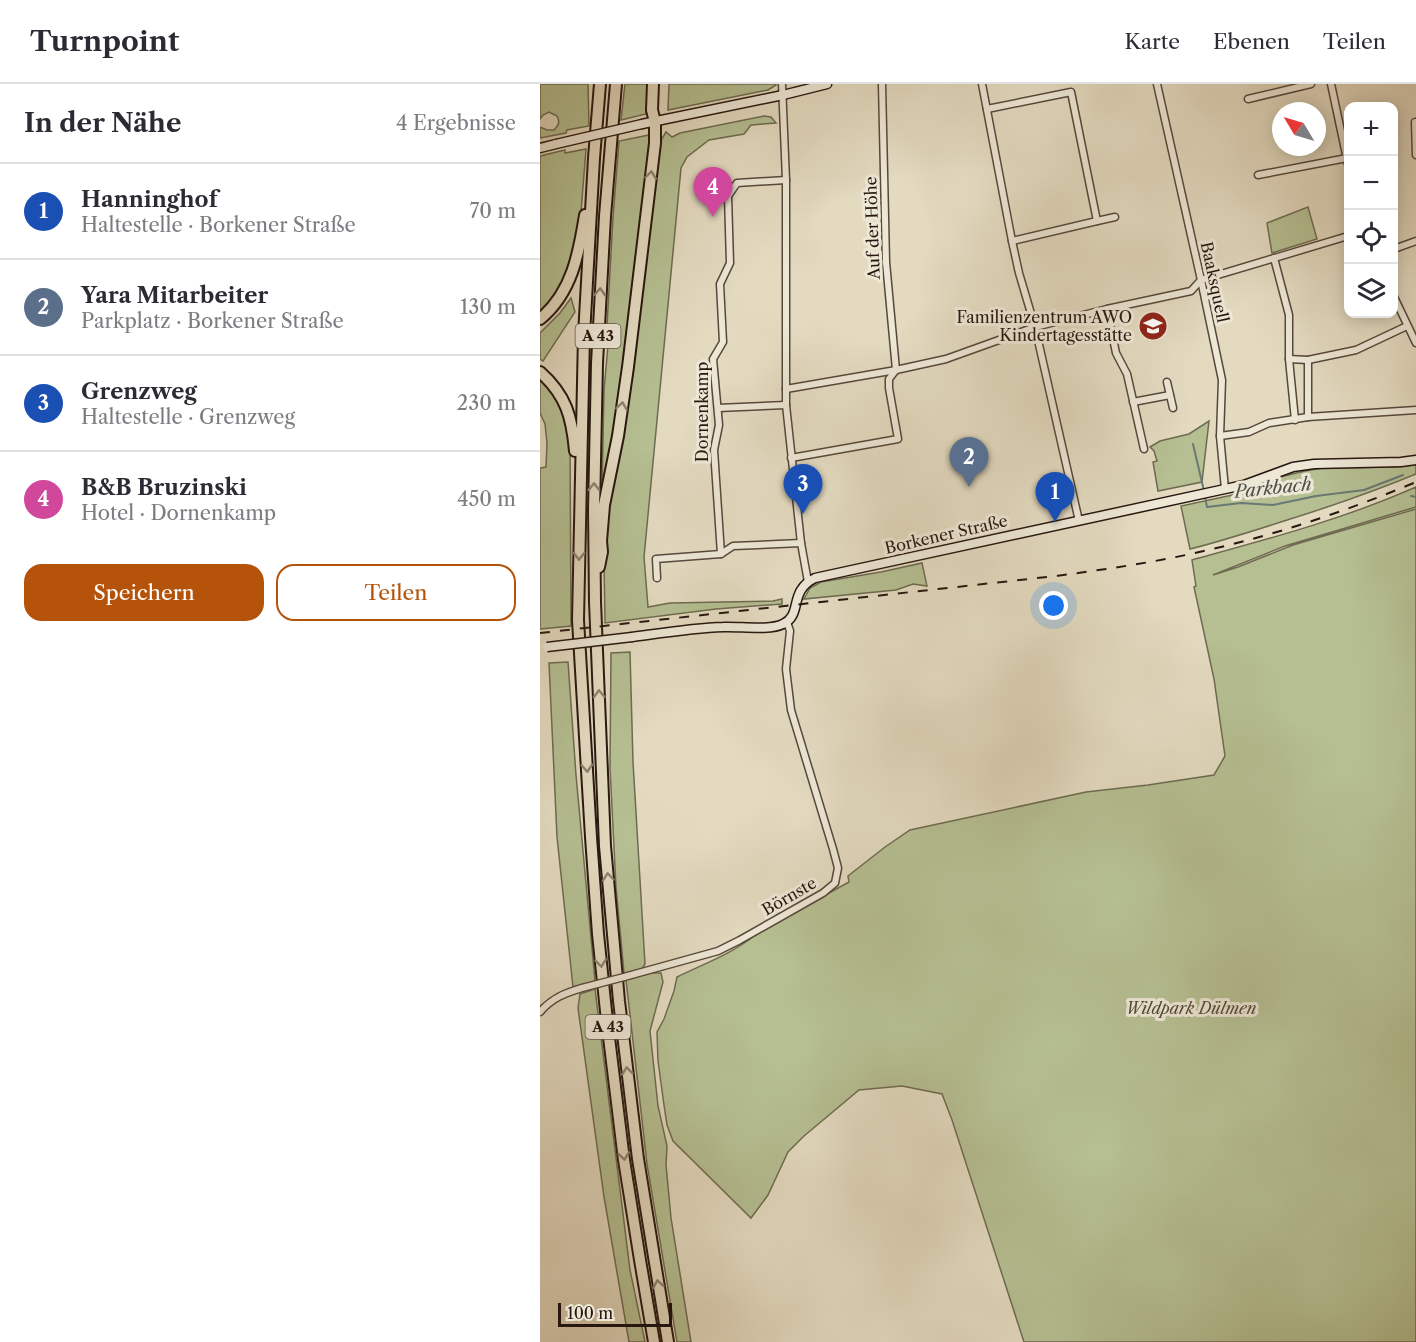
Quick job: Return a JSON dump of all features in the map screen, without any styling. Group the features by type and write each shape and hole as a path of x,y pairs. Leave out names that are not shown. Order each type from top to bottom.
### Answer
{"highway":[{"name":"A 43","path":"600,84 584,335 578,620 598,934 624,1160 654,1342"},
{"name":"A 43","path":"616,84 597,352 594,588 605,840 615,957 638,1159 668,1342"},
{"path":"594,588 602,552 604,505 618,436 628,368 655,143 655,122 652,110 653,84"},
{"path":"540,319 559,300 572,273 582,232 594,158"},
{"path":"540,372 553,383 567,408 574,436 581,498"}],"street":[{"path":"544,647 724,627 774,627 787,622 793,614 803,586 808,582 801,543 786,405 786,180 782,84"},
{"path":"540,148 827,84"},
{"name":"Auf der Höhe","path":"791,459 898,439 889,388 889,379 896,370 886,262 884,84"},
{"path":"982,84 1012,242 1035,327 1079,521"},
{"name":"Baaksquell","path":"1157,84 1222,380 1220,436 1225,489"},
{"path":"1248,99 1311,84"},
{"path":"1331,84 1347,156"},
{"path":"987,109 1071,92 1097,220"},
{"path":"1415,122 1416,155"},
{"path":"1258,175 1344,162"},
{"name":"Dornenkamp","path":"721,554 714,450 719,425 713,359 723,342 720,284 730,263 728,196 737,183 786,180"},
{"path":"1012,242 1115,217"},
{"path":"786,389 946,359 1035,327 1191,291 1201,280 1344,237"},
{"path":"1398,248 1416,241"},
{"path":"1274,258 1289,315 1289,358 1295,420"},
{"path":"1398,306 1416,343"},
{"path":"1107,309 1116,353 1126,374 1144,449"},
{"path":"1289,358 1308,360 1356,350 1407,326"},
{"path":"1308,360 1308,417"},
{"path":"1167,382 1173,408"},
{"path":"1133,402 1170,394"},
{"path":"718,408 786,405"},
{"path":"1220,436 1249,432 1269,423 1308,417 1416,410"},
{"name":"Borkener Straße","path":"808,582 825,576 1225,489 1293,467 1416,460"},
{"path":"657,578 656,559 721,554 733,546 801,543"},
{"name":"Börnste","path":"540,1012 546,1005 563,994 718,951 814,899 835,883 838,868 791,710 786,669 790,631 787,622"}],"green space":[{"path":"540,84 588,84 589,126 540,138 540,127 554,130 559,122 557,116 549,112 540,119"},
{"path":"625,84 648,84 646,114 621,120"},
{"path":"669,84 776,85 768,90 668,110"},
{"path":"764,116 771,117 776,123 751,125 744,134 709,140 687,157 681,168 644,557 648,607 670,603 782,599 782,604 716,609 605,623 606,521 660,142 666,132 672,137 680,133"},
{"path":"649,135 620,404 602,489 604,390 608,345 606,344 619,141"},
{"path":"586,149 581,212 575,246 560,292 540,314 540,156 565,150 565,153"},
{"path":"1308,207 1317,239 1272,253 1267,223"},
{"path":"571,298 575,312 543,361 540,359 540,333"},
{"path":"540,377 550,387 563,409 570,438 571,626 540,629 540,468 546,467 547,443 545,424 540,413"},
{"path":"1209,421 1202,482 1158,491 1153,462 1157,461 1150,447 1160,441 1189,434"},
{"path":"1416,465 1416,474 1367,493 1190,549 1181,506 1251,491 1280,477 1305,471 1323,468"},
{"name":"Wildpark Dülmen","path":"1416,487 1416,507 1285,546 1213,575 1293,545 1416,509 1416,1342 1024,1342 942,1094 902,1086 859,1090 788,1152 768,1195 751,1218 673,1141 667,1125 664,1105 657,1032 664,1019 677,977 729,952 757,933 849,882 848,876 910,830 1086,792 1214,775 1225,756 1214,679 1194,587 1196,586 1192,560 1334,519"},
{"path":"922,563 927,586 913,584 896,590 804,599 810,588 821,582"},
{"path":"630,652 633,762 645,964 642,969 624,973 616,887 610,768 611,653"},
{"path":"568,662 595,981 573,987 557,837 549,663"},
{"path":"651,973 661,973 663,982 650,1031 658,1106 667,1146 666,1165 671,1218 691,1342 677,1342 647,1164 626,980"},
{"path":"595,989 630,1270 645,1342 629,1342 604,1197 578,1008 580,994"}],"waterway":[{"name":"Parkbach","path":"1193,444 1204,491"},
{"name":"Parkbach","path":"1205,497 1207,507 1241,503 1273,505 1316,496 1364,490 1403,475"},
{"path":"1411,496 1416,497"}],"railway":[{"path":"540,633 1056,576 1151,562 1235,544 1287,529 1339,512 1416,482"}],"place":[{"name":"B&B Bruzinski","path":"713,217"},
{"name":"Familienzentrum AWO Kindertagesstätte","path":"1153,326"},
{"name":"Yara Mitarbeiter","path":"969,487"},
{"name":"Grenzweg","path":"803,514"},
{"name":"Hanninghof","path":"1055,522"}]}
